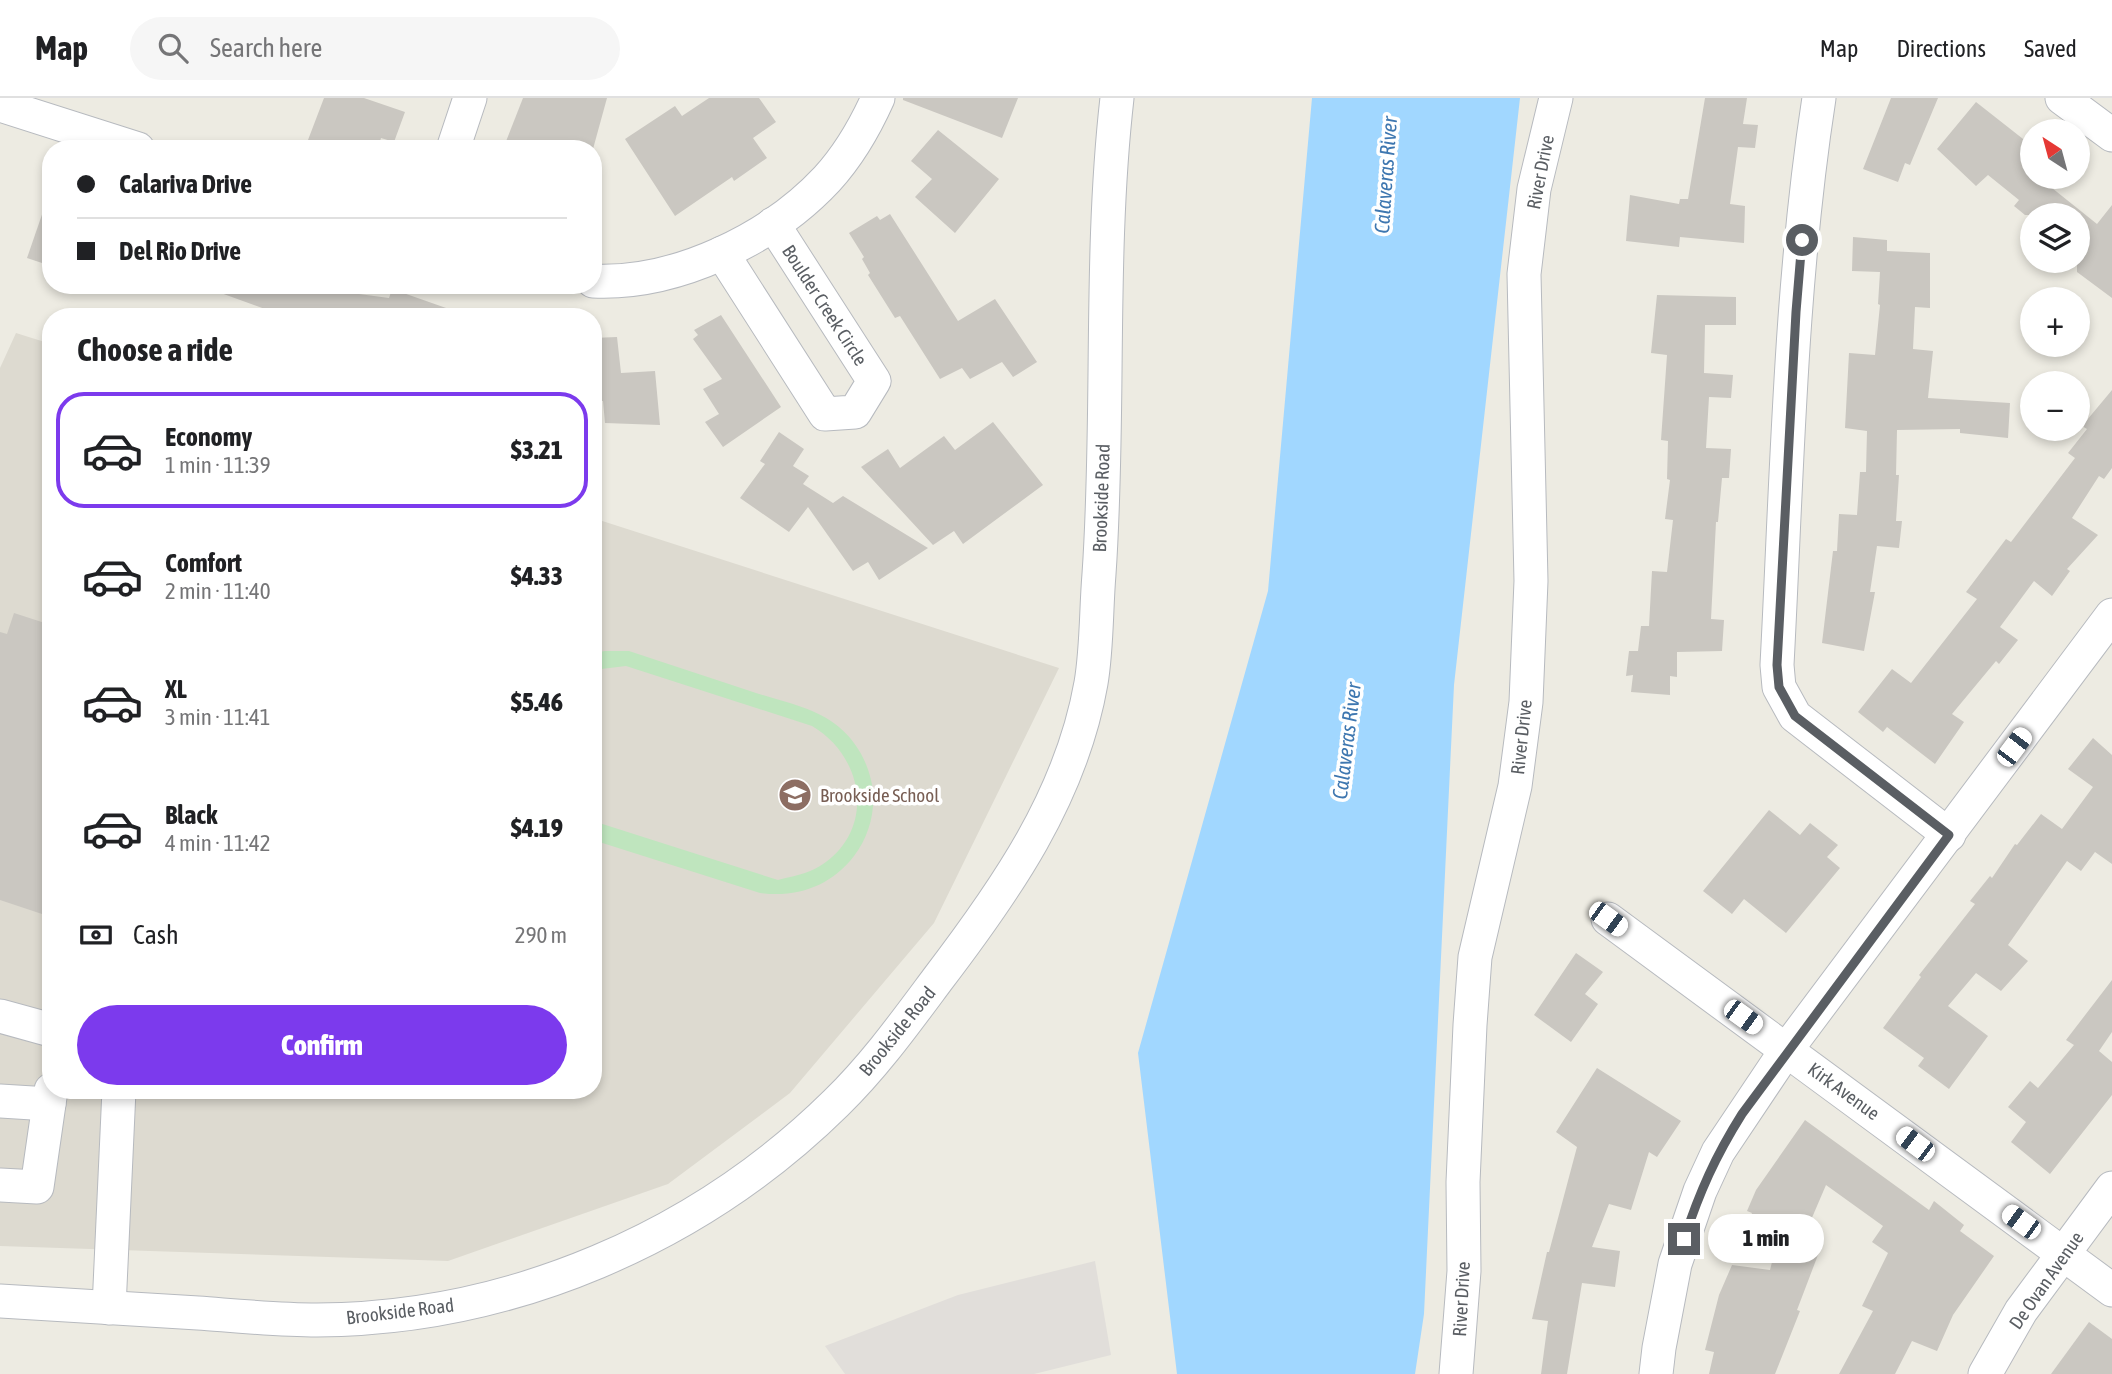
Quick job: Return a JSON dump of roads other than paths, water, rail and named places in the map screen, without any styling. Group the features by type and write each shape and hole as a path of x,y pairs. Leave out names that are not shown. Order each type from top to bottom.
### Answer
{"street":[{"path":"456,140 470,98"},
{"name":"Boulder Creek Circle","path":"602,281 633,279 685,269 722,253 773,224 829,177 857,139 878,98"},
{"name":"Brookside Road","path":"0,1301 319,1320 382,1317 519,1290 582,1269 683,1221 741,1184 795,1142 840,1100 883,1052 984,919 1007,884 1040,828 1061,781 1091,683 1101,536 1106,300 1112,143 1117,98"},
{"name":"River Drive","path":"1456,1374 1464,1270 1463,1182 1475,957 1515,786 1526,702 1531,581 1524,274 1534,189 1556,98"},
{"path":"1819,98 1808,168 1796,312 1777,665 1779,687 1795,716 1949,835"},
{"path":"2062,98 2112,135"},
{"path":"0,105 110,140"},
{"name":"Boulder Creek Circle","path":"722,253 825,414 855,412 874,381 773,224"},
{"path":"1656,1374 1675,1264 1700,1191 1718,1152 1787,1049 2112,615"},
{"name":"Kirk Avenue","path":"1608,919 2112,1290"},
{"path":"0,1016 42,1028"},
{"path":"0,1101 42,1098"},
{"path":"0,1185 37,1187 50,1099"},
{"path":"109,1308 119,1099"},
{"name":"De Ovan Avenue","path":"1985,1374 2021,1311 2112,1188"}],"water":[{"name":"Calaveras River","path":"1312,98 1520,98 1454,685 1424,1314 1415,1374 1177,1374 1138,1053 1268,591"}],"place":[{"name":"Brookside School","path":"795,795"}]}
